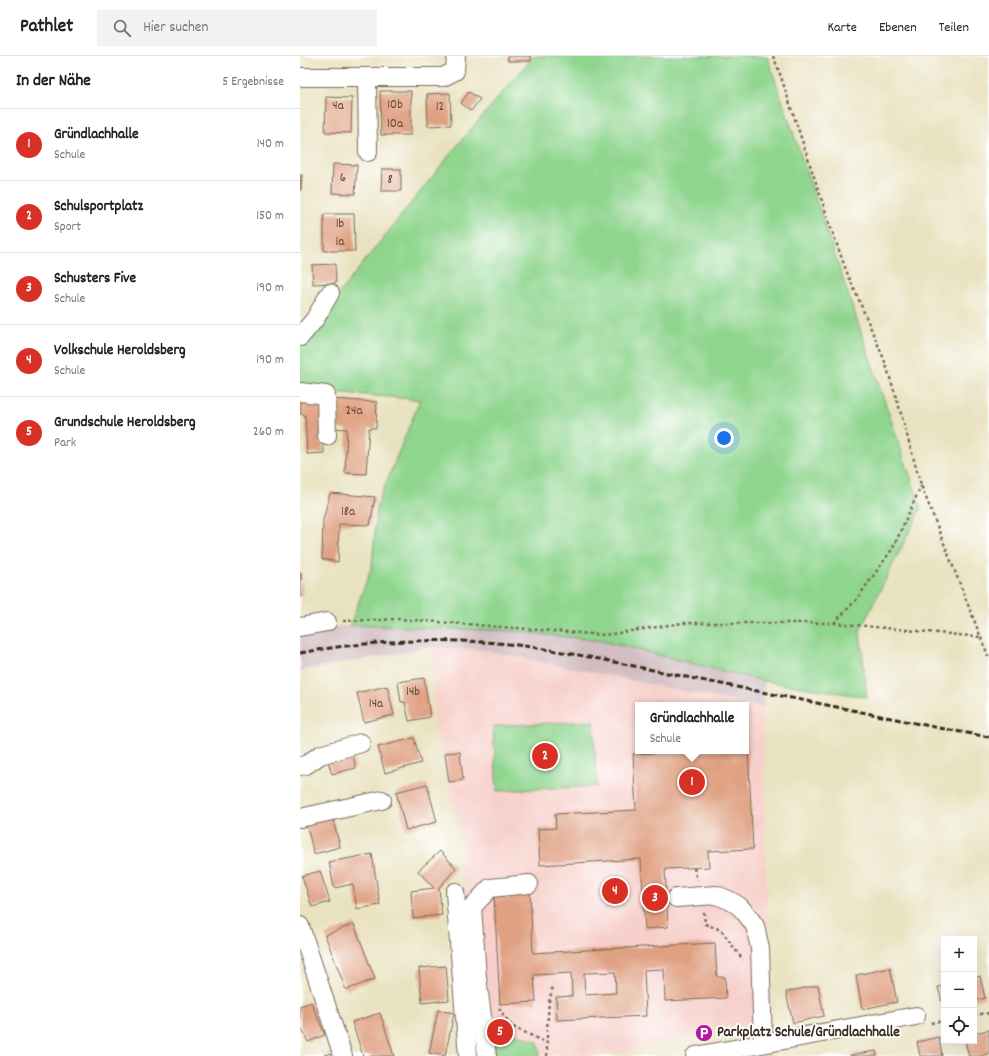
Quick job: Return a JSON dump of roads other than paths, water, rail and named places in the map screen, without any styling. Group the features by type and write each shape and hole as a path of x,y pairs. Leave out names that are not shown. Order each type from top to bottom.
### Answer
{"street":[{"path":"300,77 443,77 454,72 456,56"},
{"path":"368,77 368,152"},
{"path":"300,337 315,319 330,293"},
{"path":"300,392 326,395 327,436"},
{"path":"300,627 327,622"},
{"path":"300,766 306,765 320,755 361,743"},
{"path":"300,818 382,800"},
{"path":"487,1056 477,977 472,907 490,888 529,884"},
{"path":"455,892 468,1056"},
{"path":"676,898 716,895 740,906 755,926 760,948 763,1044"},
{"path":"300,926 308,972 343,1056"},
{"path":"695,1056 916,1016"}],"railway":[{"path":"300,653 353,645 408,641 464,641 517,645 584,656 989,737"}],"place":[{"name":"Schulsportplatz","path":"545,756"},
{"name":"Gründlachhalle","path":"692,782"},
{"name":"Volkschule Heroldsberg","path":"615,891"},
{"name":"Schusters Five","path":"655,898"},
{"name":"Grundschule Heroldsberg","path":"500,1032"},
{"name":"Parkplatz Schule/Gründlachhalle","path":"704,1033"}]}
